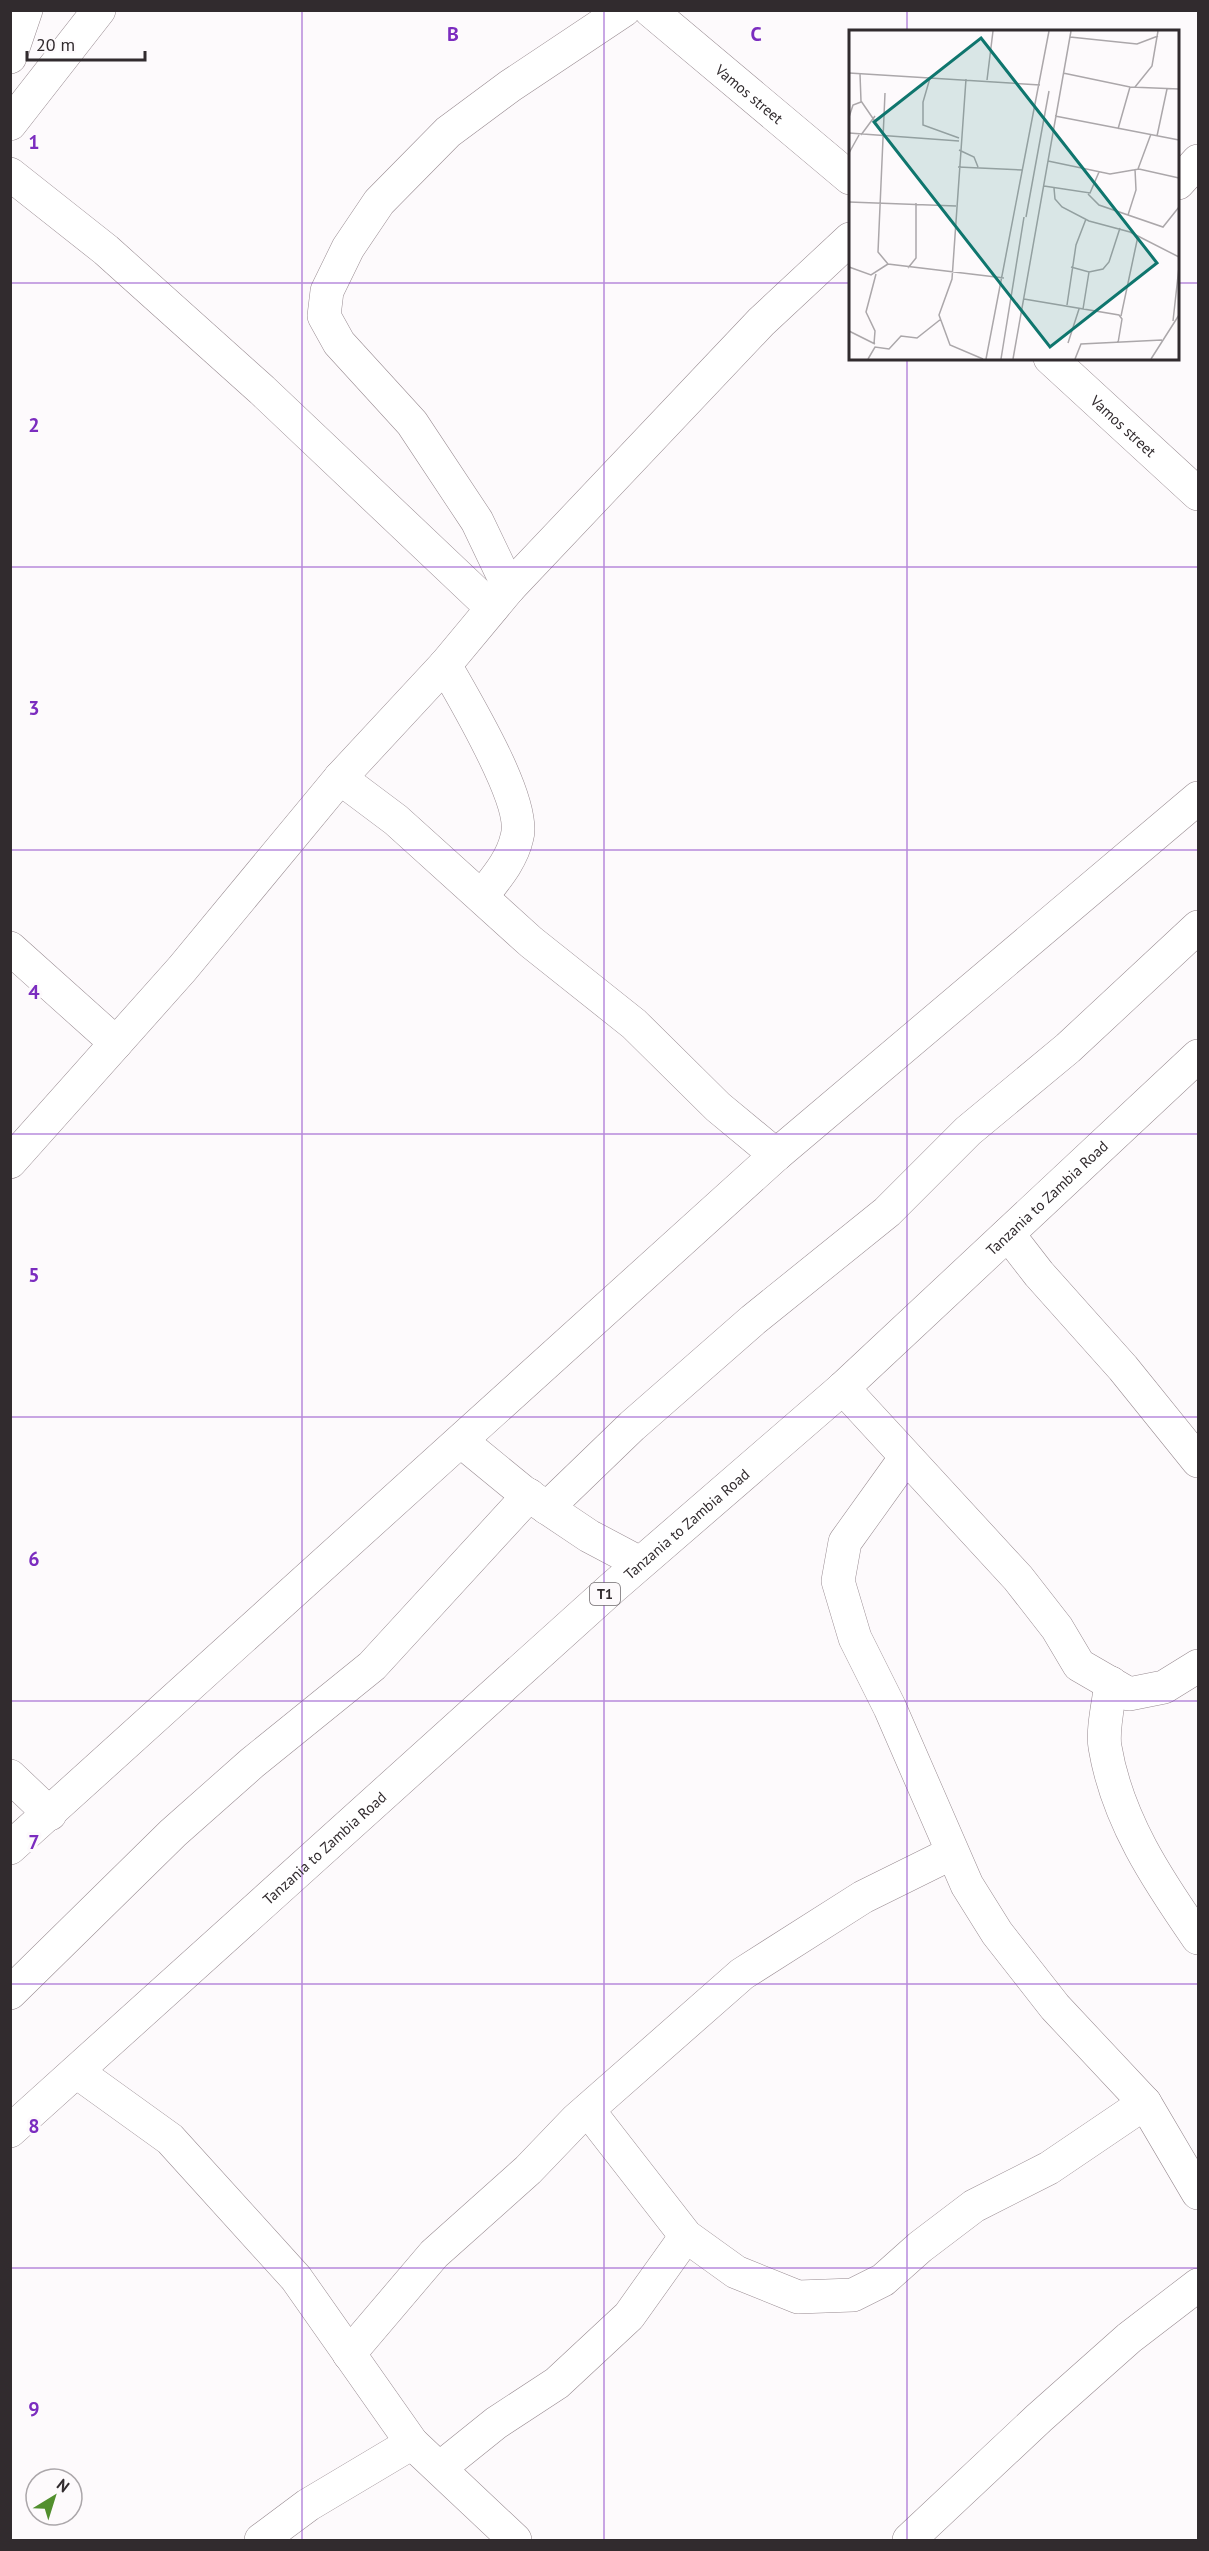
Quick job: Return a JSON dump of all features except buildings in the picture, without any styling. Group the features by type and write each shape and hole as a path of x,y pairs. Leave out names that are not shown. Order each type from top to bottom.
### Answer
{"main road":[{"path":"10,57 26,10"},
{"path":"10,124 99,10"},
{"path":"501,598 477,521 412,423 339,343 324,316 327,291 348,248 380,202 448,132 510,86 624,10"},
{"name":"Vamos street","path":"650,10 849,177"},
{"path":"1179,182 1198,161"},
{"path":"10,174 106,250 262,390 501,598"},
{"path":"10,1162 182,969 340,778 445,665 501,598 761,322 849,240"},
{"name":"Vamos street","path":"1052,360 1198,494"},
{"path":"445,665 499,765 514,807 518,835 508,861 482,896"},
{"path":"340,778 396,820 531,942 634,1023 718,1107 776,1155"},
{"path":"10,1848 776,1155 1198,798"},
{"path":"10,1993 173,1833 252,1763 372,1666 538,1502 887,1212 968,1131 1068,1048 1198,927"},
{"path":"10,948 116,1043"},
{"name":"Tanzania to Zambia Road","path":"10,2131 640,1563 843,1389 1198,1056"},
{"path":"1008,1234 1039,1274 1123,1368 1198,1461"},
{"path":"843,1389 1018,1578 1057,1628 1079,1665 1129,1694 1164,1687 1198,1666"},
{"path":"461,1441 538,1502 589,1536 640,1563"},
{"path":"906,1457 845,1542 838,1581 855,1638 890,1708 967,1886 997,1933 1055,2007 1145,2103 1198,2193"},
{"path":"1111,1683 1104,1745 1126,1821 1164,1890 1198,1938"},
{"path":"10,1776 50,1814"},
{"path":"350,2354 434,2254 528,2170 588,2110 742,1974 863,1897 952,1852"},
{"path":"77,2072 170,2139 296,2278 412,2444 515,2541"},
{"path":"588,2110 686,2236 736,2272 798,2297 853,2295 883,2280 920,2247 974,2206 1049,2168 1145,2103"},
{"path":"440,2468 496,2423 557,2383 629,2316 686,2236"},
{"path":"909,2541 1129,2338 1198,2284"},
{"path":"261,2541 308,2505 412,2444"}]}
